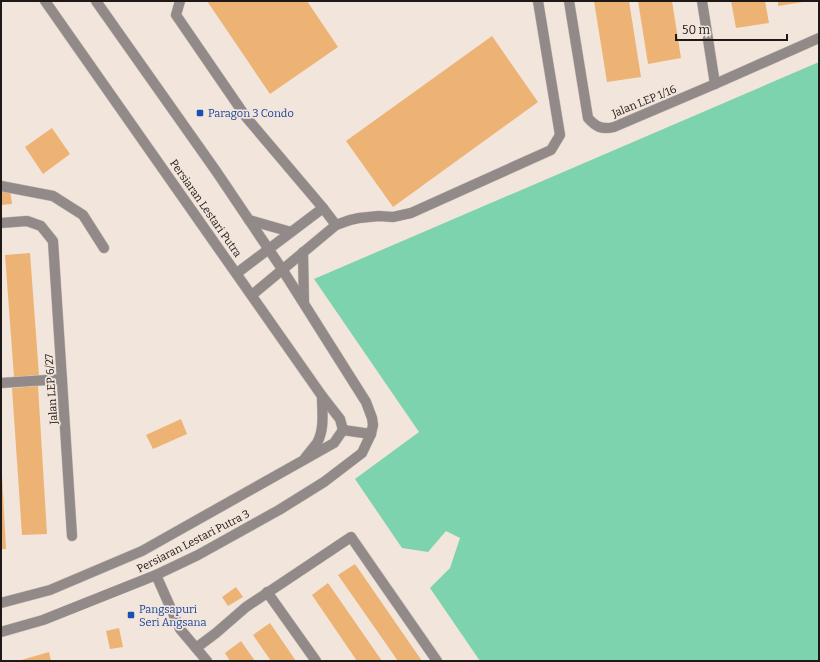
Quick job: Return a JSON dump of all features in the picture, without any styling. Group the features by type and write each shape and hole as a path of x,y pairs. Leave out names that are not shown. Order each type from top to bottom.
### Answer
{"street":[{"name":"Persiaran Lestari Putra","path":"45,1 322,396 340,419 343,430"},
{"path":"96,1 282,269 366,402 372,418 373,425 371,434 343,430"},
{"path":"180,1 176,15 246,117 336,225"},
{"path":"252,295 336,225 354,219 379,216 393,217 411,213 551,150 560,135 538,1"},
{"name":"Jalan LEP 1/16","path":"569,1 588,118 595,125 605,129 614,127 819,38"},
{"path":"702,1 715,84"},
{"path":"1,186 53,196 83,215 104,248"},
{"path":"237,273 323,208"},
{"path":"249,220 291,232"},
{"name":"Jalan LEP 6/27","path":"1,223 27,222 41,226 54,241 72,536"},
{"path":"303,252 304,303"},
{"path":"1,383 62,379"},
{"path":"301,462 317,442 321,431 323,420 322,396"},
{"name":"Persiaran Lestari Putra 3","path":"1,603 50,590 142,551 334,443 343,430"},
{"name":"Persiaran Lestari Putra 3","path":"1,632 43,620 156,575 198,554 279,510 324,482 362,452 371,434"},
{"path":"196,648 246,607 351,536 437,661"},
{"path":"156,575 180,629 207,661"},
{"path":"267,592 316,661"}],"green space":[{"path":"819,62 819,661 480,661 430,588 450,568 460,538 446,531 428,552 402,548 355,479 419,432 314,279"}],"building":[{"path":"207,1 307,1 338,47 270,94"},
{"path":"594,1 629,1 641,77 607,82"},
{"path":"638,1 672,1 681,58 648,64"},
{"path":"731,1 765,1 769,23 736,28"},
{"path":"778,1 803,1 803,2 778,6"},
{"path":"492,36 538,102 393,207 346,141"},
{"path":"52,128 70,154 43,174 25,147"},
{"path":"10,189 12,204 1,205 1,190"},
{"path":"30,253 39,375 14,377 5,255"},
{"path":"38,386 47,534 22,535 12,388"},
{"path":"181,419 187,434 153,449 146,435"},
{"path":"2,475 6,549 1,549"},
{"path":"355,564 422,661 398,661 338,575"},
{"path":"328,583 382,661 357,661 312,595"},
{"path":"236,587 243,597 228,606 222,597"},
{"path":"270,623 296,661 271,661 253,635"},
{"path":"119,628 123,647 110,649 106,631"},
{"path":"241,641 255,661 230,661 225,653"},
{"path":"49,652 51,661 18,661"}],"place":[{"name":"Paragon 3 Condo","path":"200,113"},
{"name":"Pangsapuri Seri Angsana","path":"131,615"}]}
